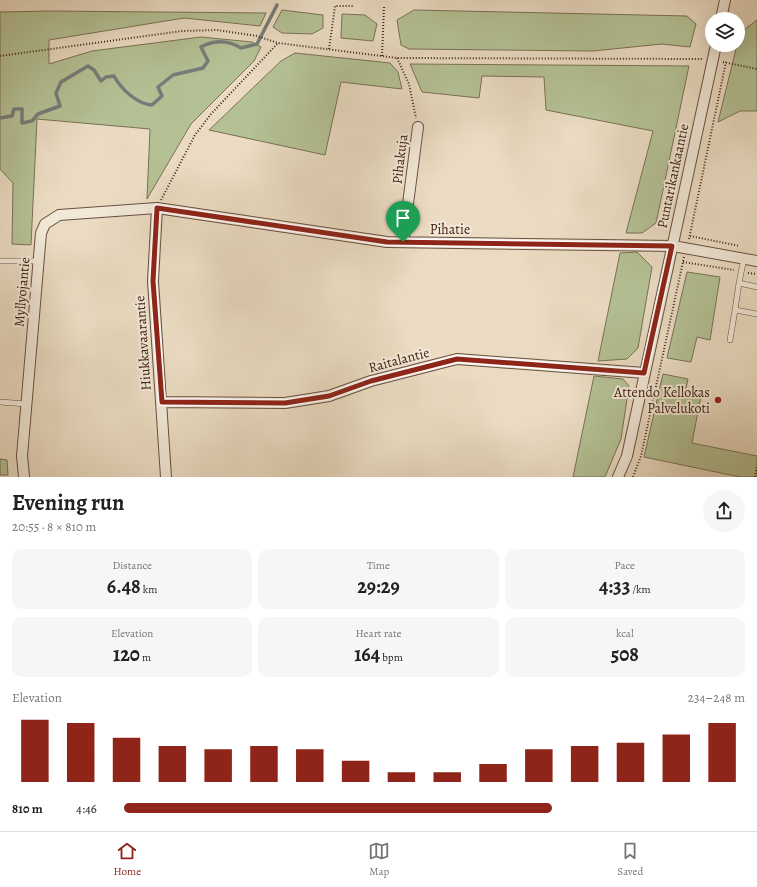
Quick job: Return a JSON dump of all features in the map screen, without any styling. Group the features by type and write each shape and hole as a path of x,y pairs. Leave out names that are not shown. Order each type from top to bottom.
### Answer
{"street":[{"path":"723,12 725,0"},
{"name":"Puntarikankaantie","path":"618,477 627,456 715,52"},
{"name":"Pihakuja","path":"403,242 418,127"},
{"name":"Pihatie","path":"157,208 387,242 672,246 687,247 757,261"},
{"name":"Myllyojantie","path":"24,477 22,456 41,233 45,224 59,215 157,208"},
{"name":"Hiukkavaarantie","path":"157,208 153,281 166,477"},
{"name":"Raitalantie","path":"162,402 285,403 329,396 371,381 457,359 644,373"}],"lane":[{"path":"730,340 744,258"},
{"path":"0,261 39,261"},
{"path":"739,283 757,286"},
{"path":"735,310 757,314"},
{"path":"0,402 27,404"}],"path":[{"path":"329,49 335,6 354,6"},
{"path":"382,56 384,7"},
{"path":"0,56 182,31 217,30 257,36 278,43 397,58 713,60 757,69"},
{"path":"157,208 195,135 211,114 278,43"},
{"path":"397,58 409,84 418,127"},
{"path":"633,477 641,456 690,236 726,62"},
{"path":"690,236 742,247"},
{"path":"683,262 757,274"},
{"path":"755,477 757,465"}],"green space":[{"path":"282,10 323,15 323,28 312,34 282,33 273,27"},
{"path":"414,10 687,16 696,24 690,47 662,44 593,51 409,49 401,45 397,20"},
{"path":"0,12 266,13 260,26 184,18 49,40 49,64 92,51 201,37 252,42 261,47 254,61 191,124 147,199 150,129 37,119 31,245 12,244 13,183 0,169"},
{"path":"342,14 365,15 377,24 373,41 341,38"},
{"path":"757,20 757,111 740,111 718,122 735,52 745,52 745,29"},
{"path":"295,53 390,63 398,72 402,89 341,82 325,155 209,130 281,61"},
{"path":"410,64 689,66 656,223 642,233 626,233 653,131 546,110 544,77 482,76 479,98 422,92"},
{"path":"637,252 652,267 638,348 627,359 598,361 620,253"},
{"path":"687,272 720,277 710,340 697,337 691,362 667,358"},
{"path":"663,374 688,379 685,393 701,396 692,443 757,456 757,477 740,477 644,457"},
{"path":"594,376 623,379 629,386 621,439 605,477 573,477"},
{"path":"0,459 7,460 8,475 0,475"}],"waterway":[{"path":"0,118 12,116 14,109 22,109 22,123 32,121 38,114 60,106 56,93 61,82 88,66 94,70 101,81 106,77 114,76 125,91 135,99 152,105 162,96 158,87 173,75 203,68 208,61 201,47 216,42 231,43 241,48 257,44 277,5"}],"place":[{"name":"Attendo Kellokas Palvelukoti","path":"718,400"}],"route":[{"path":"157,208 387,242 403,242 438,244 496,243 647,247 672,246 644,373 457,359 371,381 329,396 285,403 162,402 156,345 153,281 157,208"}]}
